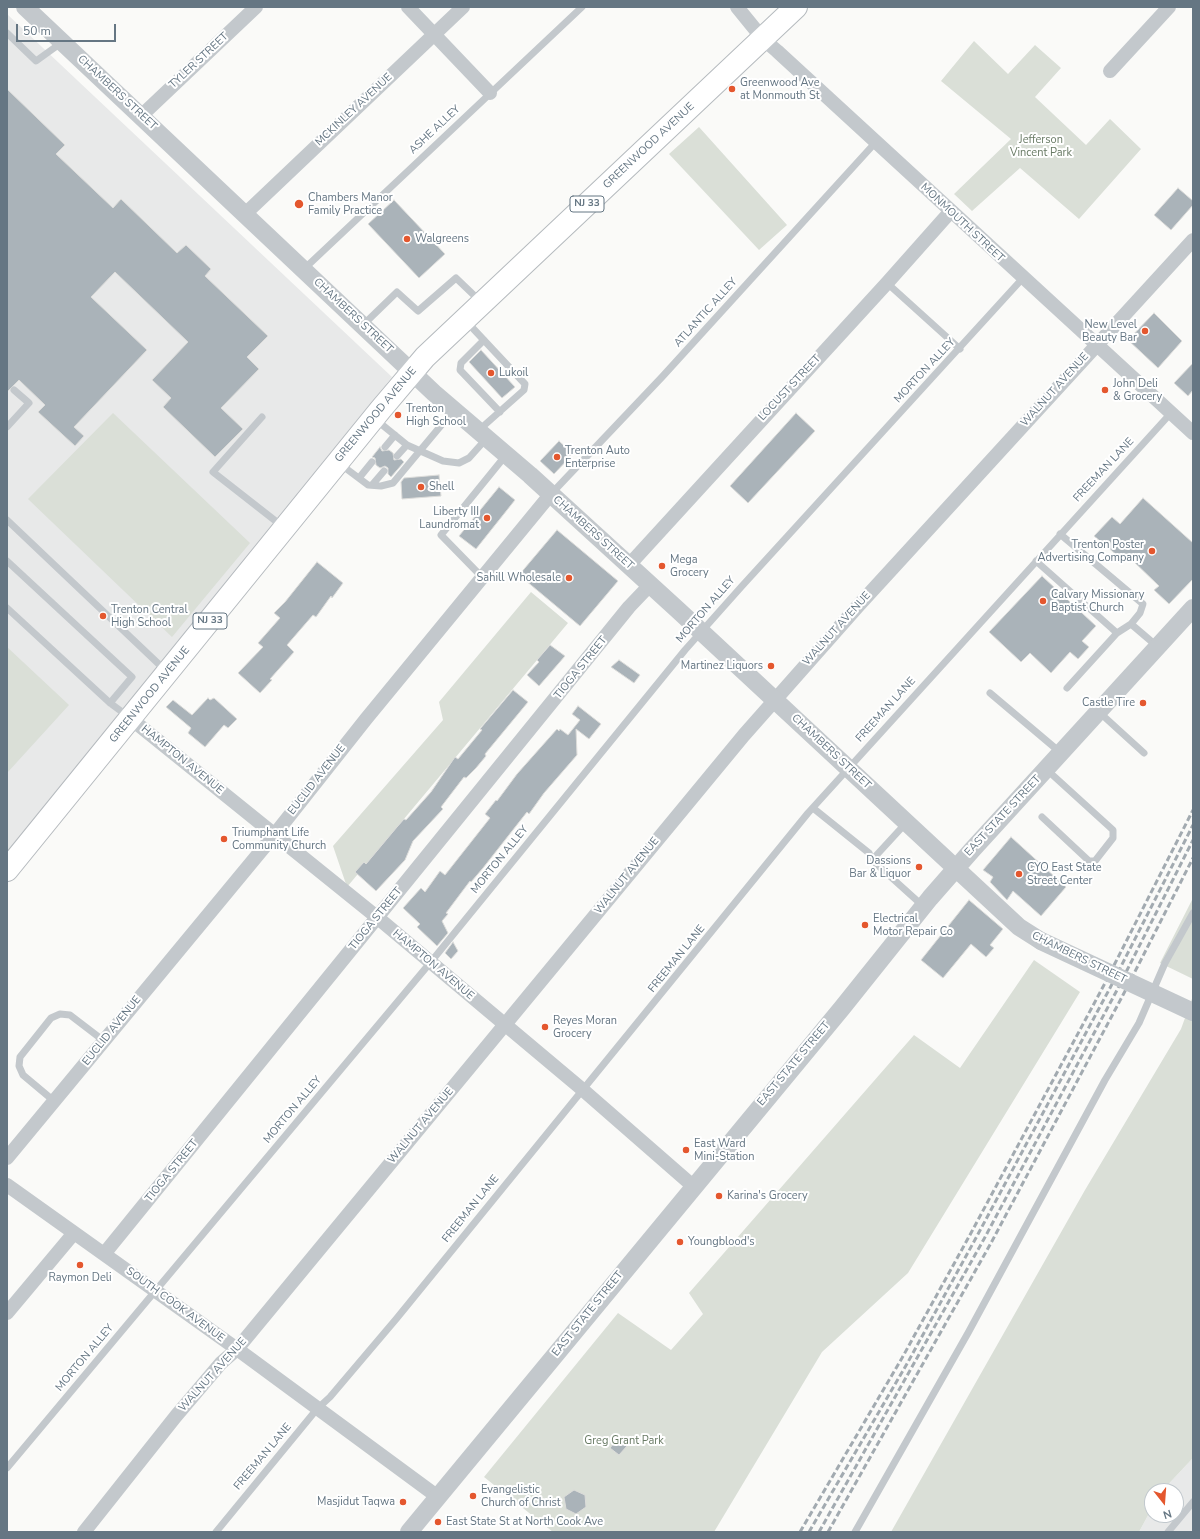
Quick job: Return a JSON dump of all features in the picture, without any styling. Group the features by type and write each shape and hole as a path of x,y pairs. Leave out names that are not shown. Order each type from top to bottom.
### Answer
{"main road":[{"name":"GREENWOOD AVENUE","path":"7,870 374,417 428,353 796,7"}],"street":[{"name":"TYLER STREET","path":"141,116 256,7"},
{"path":"408,7 490,93"},
{"name":"MCKINLEY AVENUE","path":"245,214 463,7"},
{"name":"MONMOUTH STREET","path":"737,7 763,39 875,144 1193,433"},
{"path":"1110,71 1169,7"},
{"name":"CHAMBERS STREET","path":"29,8 62,42 412,372 629,565 1019,927 1041,941 1193,1012"},
{"name":"LOCUST STREET","path":"629,565 950,212"},
{"name":"WALNUT AVENUE","path":"84,1532 196,1392 221,1363 237,1350 504,1025 775,699 1097,345 1191,247"},
{"name":"EUCLID AVENUE","path":"7,1158 275,834 550,495"},
{"name":"TIOGA STREET","path":"104,1254 629,608 650,585"},
{"name":"EAST STATE STREET","path":"409,1532 956,868 1193,608"},
{"name":"HAMPTON AVENUE","path":"130,718 378,918 583,1090 693,1186"},
{"name":"SOUTH COOK AVENUE","path":"7,1185 237,1350 438,1497"},
{"path":"7,1313 74,1233"}],"lane":[{"name":"ASHE ALLEY","path":"304,269 582,7"},
{"path":"7,33 36,61 62,42"},
{"name":"ATLANTIC ALLEY","path":"550,495 662,377 875,144"},
{"path":"362,325 397,292 418,311 456,278 482,302"},
{"name":"MORTON ALLEY","path":"7,1468 105,1349 156,1292 430,963 702,632 742,586 960,349 1023,278"},
{"path":"887,283 960,349"},
{"path":"374,417 395,435 419,452 442,461 459,463 469,458 483,434 500,412 524,390 525,384 464,319"},
{"path":"484,340 461,363 460,370 500,412"},
{"path":"7,427 29,403 14,390"},
{"path":"338,462 368,485 381,486 393,482 454,409"},
{"name":"FREEMAN LANE","path":"216,1532 317,1409 330,1397 397,1318 813,808 1171,413"},
{"path":"262,417 213,472 284,528"},
{"path":"385,447 395,435"},
{"path":"397,456 407,444"},
{"path":"482,577 441,535 506,454"},
{"path":"359,478 372,462"},
{"path":"372,485 384,471"},
{"path":"7,520 168,673"},
{"path":"1060,534 1143,604 1140,612 1130,624 1117,633 1067,688"},
{"path":"1036,561 1117,633"},
{"path":"7,562 132,677 110,703"},
{"path":"7,608 110,703 130,718"},
{"path":"1130,624 1158,647"},
{"path":"990,693 1061,753"},
{"path":"1098,712 1144,753"},
{"path":"1042,818 1089,861 1095,861 1113,838 1113,830 1046,769"},
{"path":"813,808 869,853 872,860 923,907"},
{"path":"872,860 907,822"},
{"path":"855,1532 968,1333 1105,1080 1139,1023 1165,962 1193,912"},
{"path":"54,1102 23,1075 19,1066 20,1057 51,1018 60,1014 70,1015 104,1041"},
{"path":"1168,1532 1193,1502"}],"shaded area":[{"name":"Trenton Central High School","path":"7,14 392,377 7,854"},
{"path":"1193,1458 1193,1532 1139,1532 1144,1523 1184,1523 1184,1483 1170,1483"}],"green space":[{"name":"Jefferson Vincent Park","path":"974,41 1008,74 1035,45 1061,68 1035,97 1086,145 1110,119 1141,149 1079,219 1020,168 972,211 954,194 1011,139 941,81"},
{"path":"699,127 787,225 759,250 669,154"},
{"path":"113,413 250,543 172,637 28,499"},
{"path":"531,592 568,623 347,887 333,846 443,720 439,702"},
{"path":"7,647 69,705 7,773"},
{"path":"1193,898 1193,979 1160,963"},
{"name":"Greg Grant Park","path":"1034,960 1080,992 908,1273 822,1352 714,1532 553,1532 484,1477 618,1313 671,1350 703,1314 689,1293 914,1035 960,1068"},
{"path":"1193,996 1193,1458 1170,1483 1144,1483 1144,1523 1139,1532 891,1532 1085,1190 1181,1029"}],"building":[{"path":"7,89 65,145 56,154 113,208 121,199 177,253 186,245 211,269 205,276 268,336 247,357 259,369 221,408 243,429 215,457 163,407 171,398 152,380 188,342 115,272 91,297 147,350 74,427 84,436 75,446 38,412 45,405 19,380 7,392"},
{"path":"1178,188 1193,201 1193,205 1171,230 1154,215"},
{"name":"Walgreens","path":"394,200 445,254 419,278 368,224"},
{"path":"1154,313 1182,341 1158,368 1128,340"},
{"name":"Lukoil","path":"481,350 515,387 502,398 469,362"},
{"path":"1193,363 1193,390 1188,396 1174,383"},
{"path":"796,413 815,431 748,503 730,486"},
{"name":"Trenton Auto Enterprise","path":"559,441 573,454 554,474 540,461"},
{"name":"Shell","path":"380,447 382,451 389,450 393,453 394,460 401,459 404,462 391,477 388,474 388,468 385,466 380,468 376,465 375,458 372,457"},
{"name":"Shell","path":"439,475 441,496 402,499 401,482 404,478"},
{"name":"Liberty III Laundromat","path":"499,487 515,500 476,549 459,536"},
{"name":"Trenton Poster Advertising Company","path":"1143,498 1193,543 1193,579 1169,604 1154,590 1159,586 1130,558 1124,561 1094,536 1112,517 1120,524"},
{"name":"Sahill Wholesale","path":"557,530 618,581 580,626 519,575"},
{"path":"317,562 343,583 332,598 331,596 316,617 313,615 287,645 294,652 270,679 272,680 260,693 238,673 263,647 258,643 280,618 274,613 285,602"},
{"name":"Calvary Missionary Baptist Church","path":"1042,576 1096,626 1082,641 1089,647 1078,659 1070,652 1051,673 1030,653 1021,662 989,632"},
{"path":"550,645 565,656 539,686 527,675 539,662 537,660"},
{"path":"619,660 640,675 634,683 611,667"},
{"path":"513,690 528,702 485,754 486,756 476,768 466,778 464,777 441,807 443,809 413,841 405,860 376,891 355,872 364,862 366,864 404,819 406,820 431,792 455,757 458,759 482,730 480,729"},
{"path":"208,698 210,700 214,698 237,719 228,728 224,725 205,747 188,733 191,728 166,707 173,700 192,715"},
{"path":"578,706 601,724 589,739 576,729 577,755 544,793 529,814 527,812 483,868 471,882 470,881 446,913 448,914 442,921 448,933 437,946 417,927 420,924 403,908 421,888 425,892 440,871 445,875 490,818 485,814 496,800 497,801 517,774 557,729 559,731 560,729 568,735 580,720 572,714"},
{"name":"CYO East State Street Center","path":"1011,837 1066,887 1041,916 1013,891 1007,900 990,882 993,877 983,870"},
{"path":"969,900 1003,929 990,945 994,948 986,957 971,944 943,978 921,960"},
{"path":"453,942 458,951 451,959 445,953"},
{"path":"618,1438 627,1446 619,1455 610,1448"},
{"path":"574,1490 585,1495 586,1507 576,1514 566,1509 564,1497"}],"railway":[{"path":"800,1532 902,1358 971,1233 1104,985 1193,810"},
{"path":"809,1532 908,1362 977,1236 1110,988 1193,825"},
{"path":"819,1532 984,1239 1116,992 1193,840"},
{"path":"828,1532 991,1243 1123,995 1193,858"}],"place":[{"name":"Greenwood Ave at Monmouth St","path":"732,89"},
{"name":"Chambers Manor Family Practice","path":"299,204"},
{"name":"Walgreens","path":"407,239"},
{"name":"New Level Beauty Bar","path":"1145,331"},
{"name":"Lukoil","path":"491,373"},
{"name":"John Deli & Grocery","path":"1105,390"},
{"name":"Trenton High School","path":"398,415"},
{"name":"Trenton Auto Enterprise","path":"557,457"},
{"name":"Shell","path":"421,487"},
{"name":"Liberty III Laundromat","path":"487,518"},
{"name":"Trenton Poster Advertising Company","path":"1152,551"},
{"name":"Mega Grocery","path":"662,566"},
{"name":"Sahill Wholesale","path":"569,578"},
{"name":"Calvary Missionary Baptist Church","path":"1043,601"},
{"name":"Trenton Central High School","path":"103,616"},
{"name":"Martinez Liquors","path":"771,666"},
{"name":"Castle Tire","path":"1143,703"},
{"name":"Triumphant Life Community Church","path":"224,839"},
{"name":"Dassions Bar & Liquor","path":"919,867"},
{"name":"CYO East State Street Center","path":"1019,874"},
{"name":"Electrical Motor Repair Co","path":"865,925"},
{"name":"Reyes Moran Grocery","path":"545,1027"},
{"name":"East Ward Mini-Station","path":"686,1150"},
{"name":"Karina's Grocery","path":"719,1196"},
{"name":"Youngblood's","path":"680,1242"},
{"name":"Raymon Deli","path":"80,1265"},
{"name":"Evangelistic Church of Christ","path":"473,1496"},
{"name":"Masjidut Taqwa","path":"403,1502"},
{"name":"East State St at North Cook Ave","path":"438,1522"}]}
